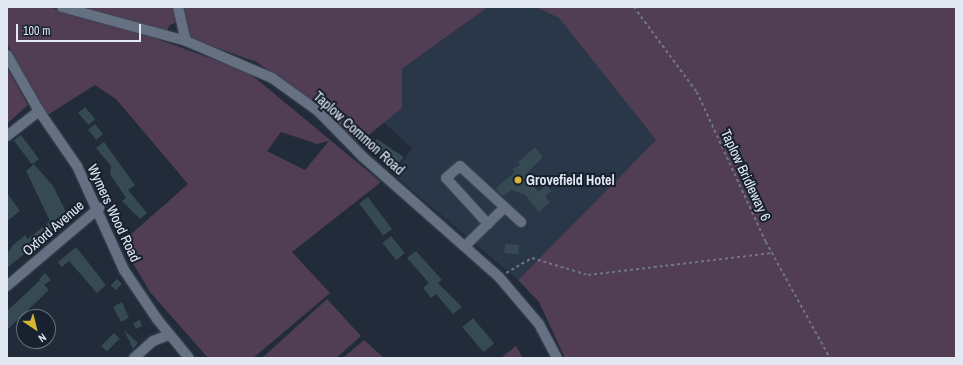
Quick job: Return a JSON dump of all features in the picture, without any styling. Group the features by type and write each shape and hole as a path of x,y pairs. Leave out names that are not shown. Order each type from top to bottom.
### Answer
{"street":[{"name":"Taplow Common Road","path":"62,7 186,41 272,78 318,111 363,157 466,245 499,277 539,324 557,358"},
{"path":"178,7 186,41"},
{"name":"Wymers Wood Road","path":"7,55 39,111 77,166 98,208 124,270 157,319 189,358"},
{"path":"7,136 39,111"},
{"path":"488,224 446,178 460,166 503,209 521,222"},
{"name":"Oxford Avenue","path":"7,286 98,208"},
{"path":"466,245 503,209"},
{"path":"153,341 157,319"},
{"path":"134,358 153,341 169,335"}],"path":[{"name":"Taplow Bridleway 6","path":"634,7 697,92 729,167 772,253 830,358"},
{"path":"499,277 532,258 588,275 772,253"}],"shaded area":[{"path":"7,7 49,7 141,33 248,72 381,182 292,252 330,293 253,358 208,358 150,292 121,243 188,184 116,99 95,85 46,116 7,44","holes":["281,132 317,144 329,141 305,170 267,151"]},
{"path":"81,7 177,7 180,21 170,25 166,32"},
{"path":"183,7 488,7 402,69 402,108 359,143 257,62 189,38"},
{"path":"488,7 536,7 559,18 656,140 518,280 394,175 412,148 382,121 402,107 402,69"},
{"path":"536,7 956,7 956,358 565,358 539,302 518,280 656,140 559,18"},
{"path":"7,67 28,105 7,124"},
{"path":"327,299 361,336 336,358 262,358"},
{"path":"364,340 384,358 343,358"},
{"path":"516,346 523,358 501,358"}],"building":[{"path":"85,107 95,119 88,125 78,113"},
{"path":"95,124 103,134 96,140 88,130"},
{"path":"21,135 39,159 32,164 14,140"},
{"path":"377,139 404,157 397,166 371,148"},
{"path":"104,142 135,185 128,190 147,213 140,219 122,201 126,198 110,174 111,166 96,148"},
{"name":"Grovefield Hotel","path":"535,147 543,157 526,174 538,192 547,185 551,191 545,196 550,202 539,212 525,195 512,190 502,196 496,188 515,172 512,169 520,165 518,162"},
{"path":"34,164 53,186 69,218 7,268 7,254 12,246 25,235 28,239 50,221 26,171"},
{"path":"7,193 20,211 7,221"},
{"path":"368,197 392,229 383,236 359,204"},
{"path":"391,236 405,253 396,260 382,243"},
{"path":"505,244 519,245 518,254 504,253"},
{"path":"76,247 106,285 97,293 69,261 62,267 58,262"},
{"path":"416,251 442,280 438,283 462,307 453,314 436,294 431,298 423,288 429,283 407,258"},
{"path":"45,273 51,280 44,285 39,279"},
{"path":"117,279 122,284 116,290 111,285"},
{"path":"40,280 49,290 29,309 16,309 16,321 7,330 7,311"},
{"path":"122,302 129,318 121,322 113,307"},
{"path":"473,318 494,343 483,352 462,327"},
{"path":"140,320 142,326 136,329 133,323"},
{"path":"124,330 138,343 133,349"},
{"path":"114,333 120,339 107,351 101,346"}],"place":[{"name":"Grovefield Hotel","path":"518,180"}]}
